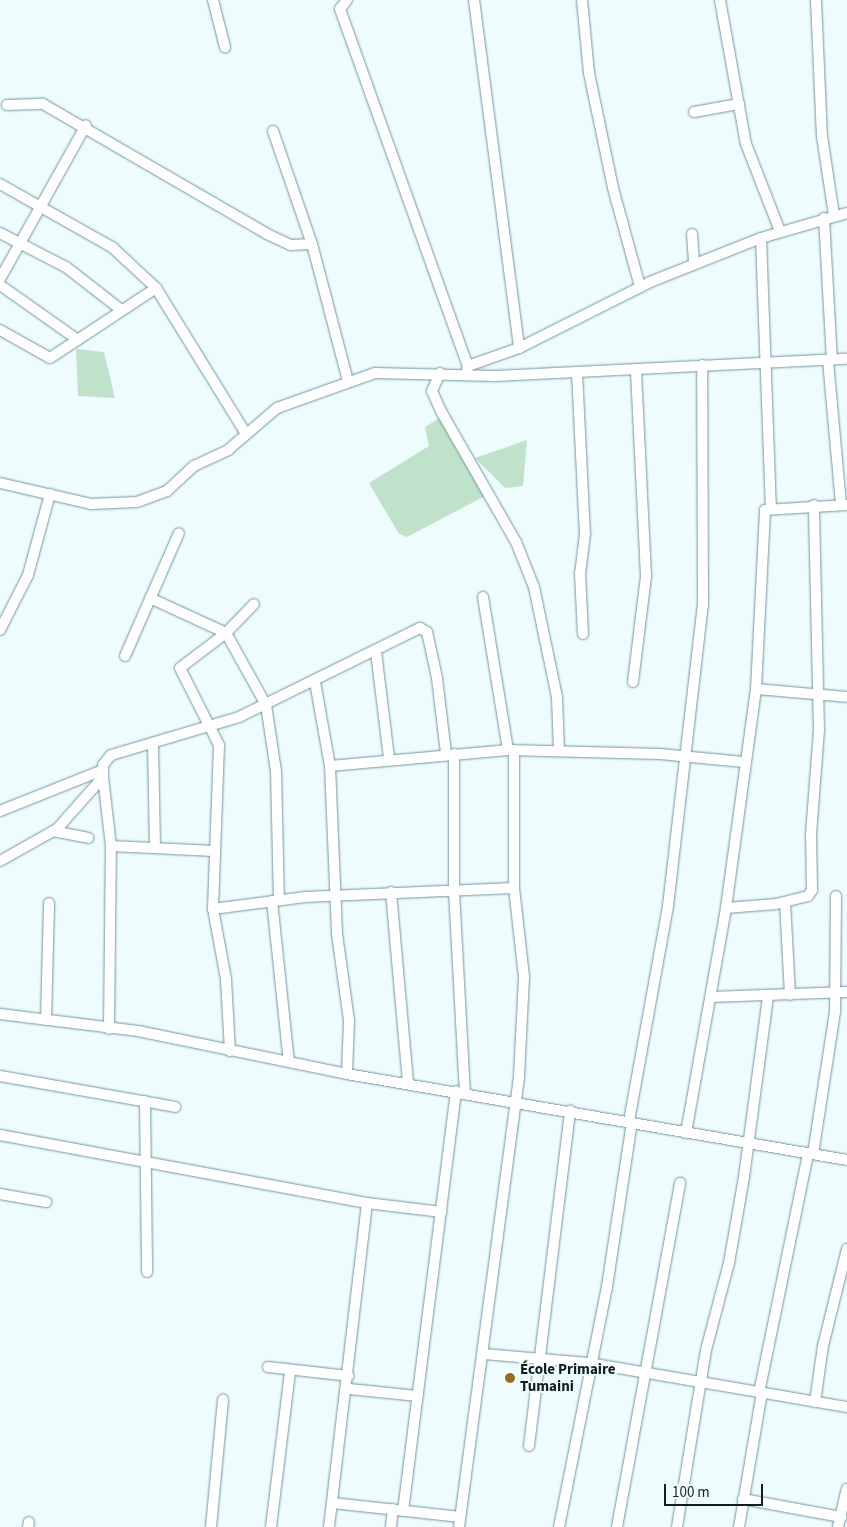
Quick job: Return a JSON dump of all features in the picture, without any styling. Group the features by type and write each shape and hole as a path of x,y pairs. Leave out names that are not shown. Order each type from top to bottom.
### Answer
{"street":[{"path":"213,0 225,47"},
{"path":"347,0 340,9 467,371"},
{"path":"474,0 519,348"},
{"path":"582,0 589,73 613,188 640,287"},
{"path":"720,0 746,144 780,231"},
{"path":"686,1133 726,908 744,762 756,689 765,511 771,507 844,504 830,360 829,217 822,136 816,0"},
{"path":"6,105 43,104 86,125 267,234 291,245 312,244"},
{"path":"694,112 739,104"},
{"path":"0,280 40,204 86,125"},
{"path":"273,132 312,244 348,381"},
{"path":"0,184 40,204 112,247 156,288 246,434"},
{"path":"467,371 519,348 640,287 694,263 780,231 847,213"},
{"path":"0,233 21,241 120,309"},
{"path":"692,234 694,263"},
{"path":"760,238 763,363 771,507"},
{"path":"0,285 78,340"},
{"path":"0,330 44,358 78,340 120,309 156,288"},
{"path":"0,483 106,506 150,498 167,491 194,466 219,456 277,408 348,381 394,371 440,373 467,371 577,372 847,359"},
{"path":"559,1527 589,1363 607,1287 630,1122 656,988 703,605 702,365"},
{"path":"633,682 646,576 636,369"},
{"path":"577,372 585,534 580,573 584,634"},
{"path":"440,373 432,391 442,413 520,549 534,587 557,697 559,752"},
{"path":"0,630 28,575 50,494"},
{"path":"726,908 784,902 808,896 812,890 818,696 814,505"},
{"path":"125,656 179,533"},
{"path":"333,1503 398,1510 459,1522 484,1354 514,1101 524,977 514,888 511,750 483,597"},
{"path":"150,598 226,633 266,706 276,771 276,900 289,1062"},
{"path":"230,1051 226,979 213,909 214,851 220,756 212,727 180,668 226,633 254,604"},
{"path":"0,861 53,830 103,774 111,755 212,727 266,706 376,652 420,628 426,632 450,754 460,1092 441,1212 418,1396 398,1510 391,1527"},
{"path":"376,652 389,758"},
{"path":"315,682 330,766 336,894 347,986 347,1074"},
{"path":"756,689 818,696 847,697"},
{"path":"153,743 155,848"},
{"path":"330,766 389,758 511,750 684,755 744,762"},
{"path":"0,811 103,774"},
{"path":"103,774 111,846 109,1029"},
{"path":"53,830 88,838"},
{"path":"111,846 214,851"},
{"path":"213,909 336,894 514,888"},
{"path":"391,892 408,1084"},
{"path":"739,1527 761,1393 811,1154 836,992 836,896"},
{"path":"784,902 790,995"},
{"path":"46,1020 49,904"},
{"path":"711,997 847,992"},
{"path":"677,1527 704,1384 706,1350 729,1263 749,1144 768,996"},
{"path":"0,1014 109,1029 347,1074 570,1110 686,1133 847,1160"},
{"path":"0,1076 175,1107"},
{"path":"145,1101 147,1272"},
{"path":"529,1446 542,1359 570,1110"},
{"path":"0,1136 367,1204 441,1212"},
{"path":"617,1527 644,1376 657,1326 680,1183"},
{"path":"0,1194 46,1202"},
{"path":"329,1527 349,1389 367,1204"},
{"path":"815,1402 823,1346 847,1249"},
{"path":"484,1354 589,1363 644,1376 847,1407"},
{"path":"268,1367 290,1372 349,1376"},
{"path":"271,1527 290,1372"},
{"path":"349,1389 418,1396"},
{"path":"211,1527 223,1400"},
{"path":"743,1499 840,1522 847,1490"}],"green space":[{"path":"76,349 104,352 115,398 78,396"},
{"path":"441,417 487,495 407,537 399,534 369,483 429,446 425,427"},
{"path":"527,440 523,486 505,488 475,458"}],"place":[{"name":"École Primaire Tumaini","path":"510,1378"}]}
